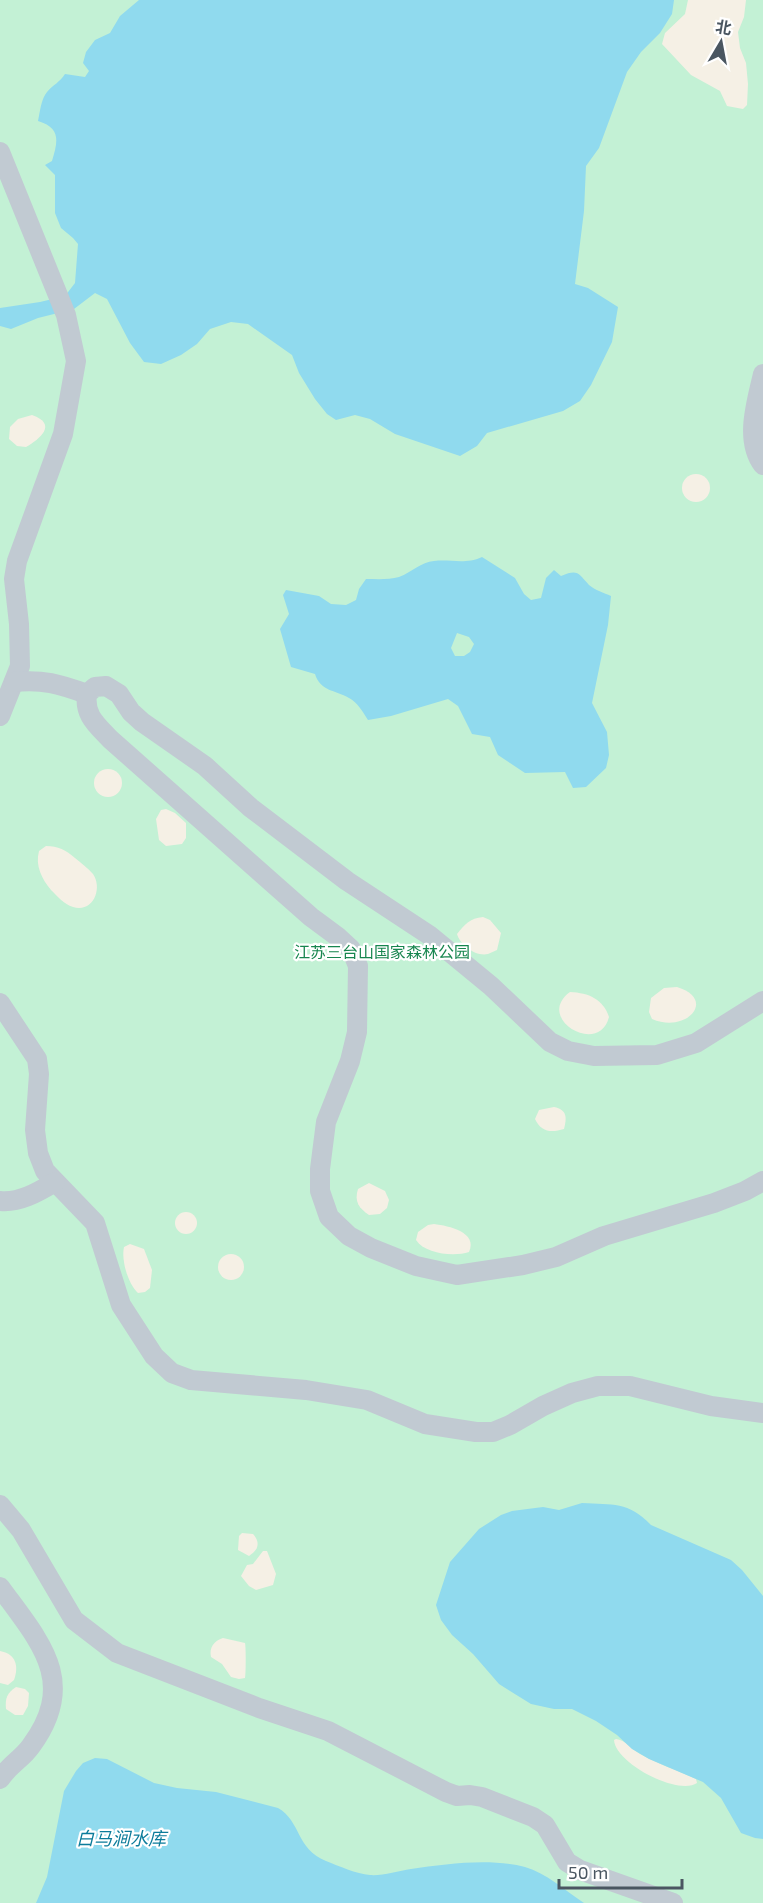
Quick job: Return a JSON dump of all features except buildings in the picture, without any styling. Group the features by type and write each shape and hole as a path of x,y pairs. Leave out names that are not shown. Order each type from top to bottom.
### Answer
{"lane":[{"path":"0,152 66,315 76,361 63,434 17,561 14,579 19,624 20,666 0,716"},
{"path":"763,374 754,420 754,444 763,465"},
{"path":"14,682 35,680 50,682 87,694"},
{"path":"763,1001 696,1043 657,1055 594,1056 568,1051 550,1042 491,986 429,935 347,881 251,808 205,766 142,722 131,712 119,694 106,686 95,687 87,694 85,707 110,739 311,917 351,949 358,966 357,1032 350,1061 326,1122 320,1169 320,1191 329,1217 349,1236 371,1248 416,1266 457,1275 523,1265 556,1257 604,1236 714,1203 763,1182"},
{"path":"0,1003 37,1059 39,1074 34,1130 38,1153 45,1170 94,1223 121,1305 154,1356 172,1373 191,1380 306,1390 368,1400 425,1424 476,1432 493,1432 572,1393 598,1386 630,1386 711,1406 763,1413"},
{"path":"0,1201 8,1202 31,1196 55,1182"},
{"path":"0,1505 21,1530 74,1620 117,1653 166,1670 259,1708 328,1731 446,1792 457,1796 482,1797 533,1817 544,1825 567,1862 573,1866 673,1903"},
{"path":"0,1587 28,1625 47,1658 54,1689 53,1701 45,1725 30,1748 8,1767 0,1779"}],"green space":[{"name":"江苏三台山国家森林公园","path":"0,0 763,0 763,1903 0,1903"}],"sand":[{"path":"688,0 746,0 744,17 738,32 740,48 746,63 748,84 747,105 743,109 727,106 720,91 691,75 662,44 665,33 685,14"},
{"path":"32,415 44,423 44,431 26,447 17,446 9,439 10,427 18,419"},
{"path":"696,474 706,478 710,488 706,498 696,502 686,498 682,488 686,478"},
{"path":"108,769 118,773 122,783 118,793 108,797 98,793 94,783 98,773"},
{"path":"166,809 175,813 186,823 186,838 182,844 166,846 159,840 156,819 161,810"},
{"path":"46,846 72,855 93,874 97,886 91,903 80,908 73,907 51,890 42,877 38,862 39,851"},
{"path":"483,917 490,920 501,933 497,950 488,954 479,954 469,949 461,942 457,934 468,922"},
{"path":"677,987 689,992 695,999 696,1006 693,1013 686,1019 676,1022 652,1019 649,1012 651,998 664,988"},
{"path":"570,992 583,994 599,1001 609,1017 603,1028 594,1034 583,1034 564,1022 560,1012 561,1002"},
{"path":"554,1107 564,1112 566,1121 564,1129 555,1131 543,1129 535,1119 539,1110"},
{"path":"369,1183 385,1191 389,1200 387,1208 380,1214 369,1215 357,1201 358,1189"},
{"path":"186,1212 194,1215 197,1223 194,1231 186,1234 178,1231 175,1223 178,1215"},
{"path":"434,1224 454,1228 466,1235 471,1245 469,1252 440,1253 420,1245 416,1240 418,1232"},
{"path":"130,1244 144,1249 152,1270 150,1288 145,1292 138,1293 134,1289 126,1272 124,1247"},
{"path":"231,1254 240,1258 244,1267 240,1276 231,1280 222,1276 218,1267 222,1258"},
{"path":"242,1533 253,1534 258,1543 255,1551 249,1556 238,1550 239,1536"},
{"path":"263,1551 267,1551 276,1574 273,1585 256,1590 249,1586 241,1576 247,1565 253,1564"},
{"path":"223,1638 245,1643 245,1678 231,1677 222,1664 211,1657 213,1645"},
{"path":"0,1651 10,1655 16,1665 14,1680 8,1685 0,1683"},
{"path":"16,1687 25,1689 29,1693 28,1706 23,1715 15,1715 6,1709 7,1696"},
{"path":"616,1739 647,1758 696,1779 697,1783 688,1786 676,1785 649,1775 625,1758 617,1749 614,1740"}],"water":[{"path":"139,0 674,0 672,14 660,33 641,52 627,72 599,148 586,166 584,211 575,284 588,288 618,307 612,342 591,385 580,401 563,411 487,433 477,446 460,456 395,434 370,419 355,415 336,420 327,414 315,399 299,373 292,355 248,324 231,322 210,329 197,344 181,355 161,364 144,362 130,343 107,299 95,293 74,309 38,318 11,329 0,326 0,308 65,296 75,283 78,244 61,228 55,213 55,175 45,165 52,161 56,136 51,127 38,121 41,106 47,92 65,74 85,77 89,71 83,63 86,52 95,40 110,33 120,16"},
{"path":"482,557 515,578 524,594 531,600 541,598 546,578 554,570 561,576 577,573 591,587 611,596 608,625 592,703 607,732 609,755 606,768 586,787 573,788 565,772 525,773 498,755 490,737 472,734 458,706 448,699 391,716 368,720 355,702 324,687 315,674 291,667 280,629 289,614 283,595 286,590 319,596 331,604 346,605 356,600 359,589 366,579 399,577 429,562","holes":["457,633 469,637 474,644 470,652 464,656 455,656 451,648"]},
{"path":"582,1503 627,1508 643,1517 651,1525 731,1560 763,1596 763,1839 741,1833 721,1798 703,1782 649,1759 596,1721 572,1709 554,1709 531,1704 499,1684 473,1654 452,1635 441,1620 436,1605 450,1562 479,1529 512,1511 543,1507 559,1510"},
{"name":"白马涧水库","path":"95,1758 107,1759 154,1783 216,1792 278,1808 291,1820 304,1842 316,1856 353,1871 375,1875 453,1864 483,1862 511,1864 541,1873 584,1903 36,1903 47,1877 64,1791 83,1763"}]}
